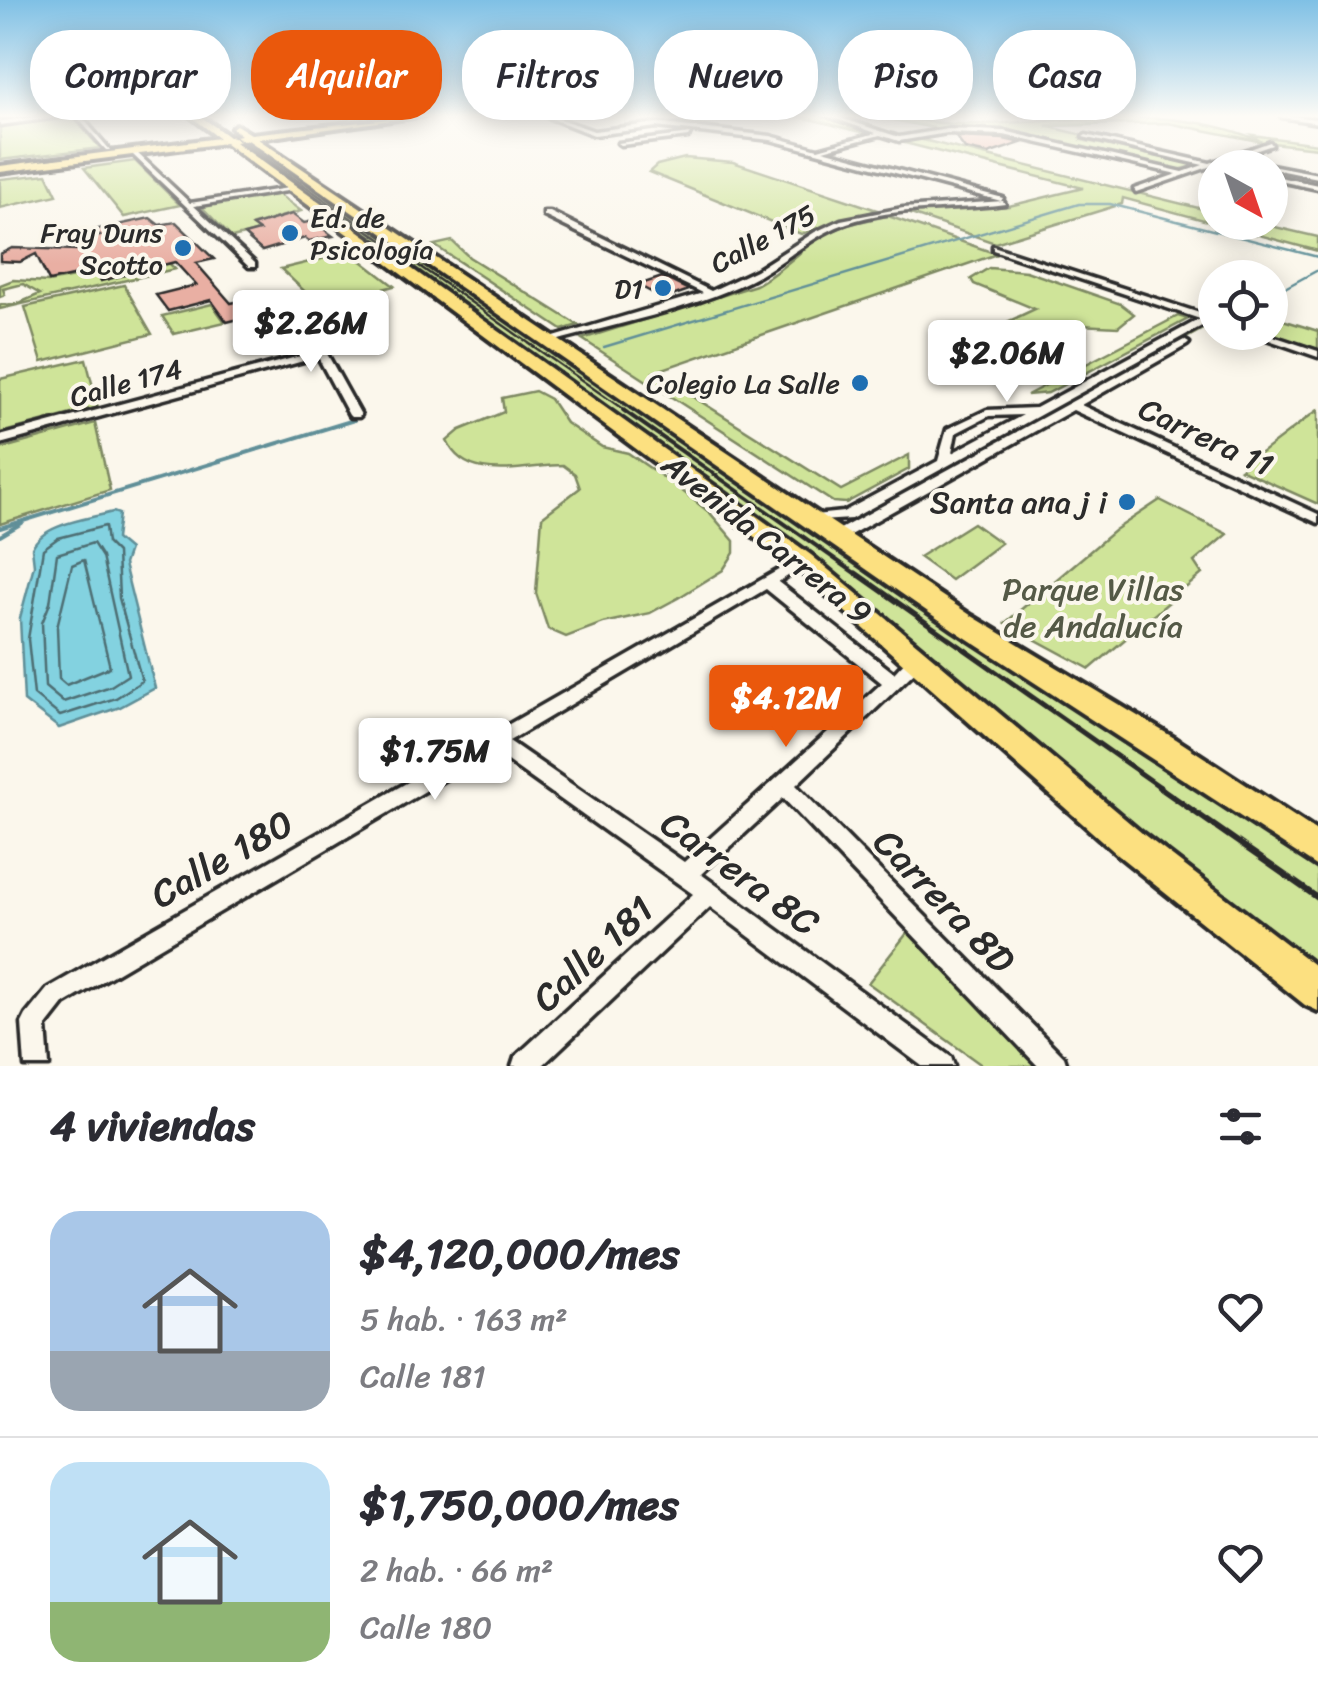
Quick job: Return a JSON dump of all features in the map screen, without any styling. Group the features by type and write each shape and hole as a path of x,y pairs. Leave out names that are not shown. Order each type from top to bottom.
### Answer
{"main road":[{"name":"Avenida Carrera 9","path":"270,165 294,188 803,561 1132,844 1318,992"},
{"name":"Avenida Carrera 9","path":"284,165 810,519 1318,852"}],"street":[{"path":"147,165 252,265"},
{"name":"Calle 175","path":"548,340 709,293 764,270 808,237 845,222 888,211 1002,201 986,202 863,165"},
{"path":"1144,165 1185,174"},
{"path":"1136,190 1198,170"},
{"path":"1288,170 1318,176"},
{"path":"1288,182 1318,188"},
{"path":"188,205 294,188"},
{"path":"547,214 709,293"},
{"path":"996,248 1198,317"},
{"path":"302,316 355,415"},
{"path":"810,519 846,516 1198,330"},
{"path":"836,536 1198,331"},
{"path":"1288,344 1318,354"},
{"name":"Calle 174","path":"0,440 322,353"},
{"name":"Carrera 11","path":"1072,405 1318,519"},
{"path":"944,463 951,431 987,412 1040,411"},
{"name":"Calle 180","path":"37,1066 34,1023 42,1009 73,986 803,561"},
{"path":"767,582 894,683"},
{"name":"Calle 181","path":"685,875 919,660"},
{"name":"Carrera 8C","path":"494,741 685,875 942,1066"},
{"name":"Carrera 8D","path":"784,785 1055,1066"},
{"name":"Calle 181","path":"524,1066 709,894"}],"green space":[{"path":"139,165 180,205 124,217 84,168"},
{"path":"270,165 283,165 962,636 1108,725 1318,865 1318,969 1159,849 810,555"},
{"path":"657,165 741,165 877,210 801,234 649,172"},
{"path":"991,165 1023,165 1198,208 1198,218 1123,198 1122,204 995,243 905,212 1009,206 1083,188"},
{"path":"1154,165 1196,165 1178,170"},
{"path":"47,174 57,195 0,208 0,179"},
{"path":"278,194 301,211 253,225 259,231 232,238 201,206"},
{"path":"888,216 997,254 654,372 841,490 909,455 909,469 846,503 833,502 582,339 756,285 821,236"},
{"path":"1288,230 1318,237 1318,251 1278,240 1288,240"},
{"path":"452,241 469,257 578,325 562,330 434,245"},
{"path":"350,252 394,286 320,306 281,269"},
{"path":"169,263 175,269 0,309 0,305 17,304 40,294 23,284 3,289 5,295 0,297 0,285 13,280 48,282 84,275 81,267"},
{"path":"989,268 1026,271 1121,304 1134,314 1118,327 1079,325 1034,348 990,330 1035,309 974,284 971,279"},
{"path":"124,285 152,334 42,362 25,307"},
{"path":"212,304 225,322 174,334 162,316"},
{"path":"1178,316 1188,319 1048,393 1027,395"},
{"path":"1288,322 1318,331 1318,349 1288,340"},
{"path":"1198,328 858,519 853,517"},
{"path":"86,359 98,407 0,433 0,379"},
{"path":"535,391 550,399 566,423 602,447 628,453 710,513 734,541 734,553 723,570 650,613 603,623 566,637 548,629 536,593 542,517 580,488 575,474 563,465 482,468 456,455 447,441 460,430 504,412 502,398"},
{"path":"1318,410 1318,504 1240,469 1311,415"},
{"path":"95,423 110,490 0,524 0,449"},
{"name":"Parque Villas de Andalucía","path":"1160,500 1227,534 1194,562 1202,574 1090,669 1005,623 1115,530"},
{"path":"973,523 1001,543 951,580 919,557"},
{"path":"908,932 1042,1066 983,1066 868,983"}],"water":[{"path":"113,512 119,514 116,539 129,550 124,564 155,688 120,707 59,728 24,701 20,618 34,565 32,548 56,527"}],"building":[{"name":"Ed. de Psicología","path":"292,214 304,223 313,221 333,236 309,241 305,238 262,251 244,235 259,231 252,226"},
{"path":"150,218 159,225 176,222 214,259 196,263 231,303 254,298 266,312 227,322 211,300 168,311 156,295 196,285 175,262 101,281 95,271 49,281 36,254 20,262 0,261 0,254 12,248 76,250 70,242 100,236 94,230"},
{"name":"D1","path":"662,277 689,290 664,299 638,285"}],"waterway":[{"path":"604,347 1079,204 1110,204 1318,257"},
{"path":"1288,286 1318,270"},
{"path":"0,528 354,420"},
{"path":"0,536 22,523"}],"railway":[{"path":"275,165 627,412"},
{"path":"623,410 859,576"},
{"path":"856,573 1163,789"},
{"path":"1159,787 1318,898"}],"place":[{"name":"Ed. de Psicología","path":"290,233"},
{"name":"Fray Duns Scotto","path":"183,248"},
{"name":"D1","path":"663,288"},
{"name":"Colegio La Salle","path":"860,383"},
{"name":"Santa ana j i","path":"1127,502"}]}
